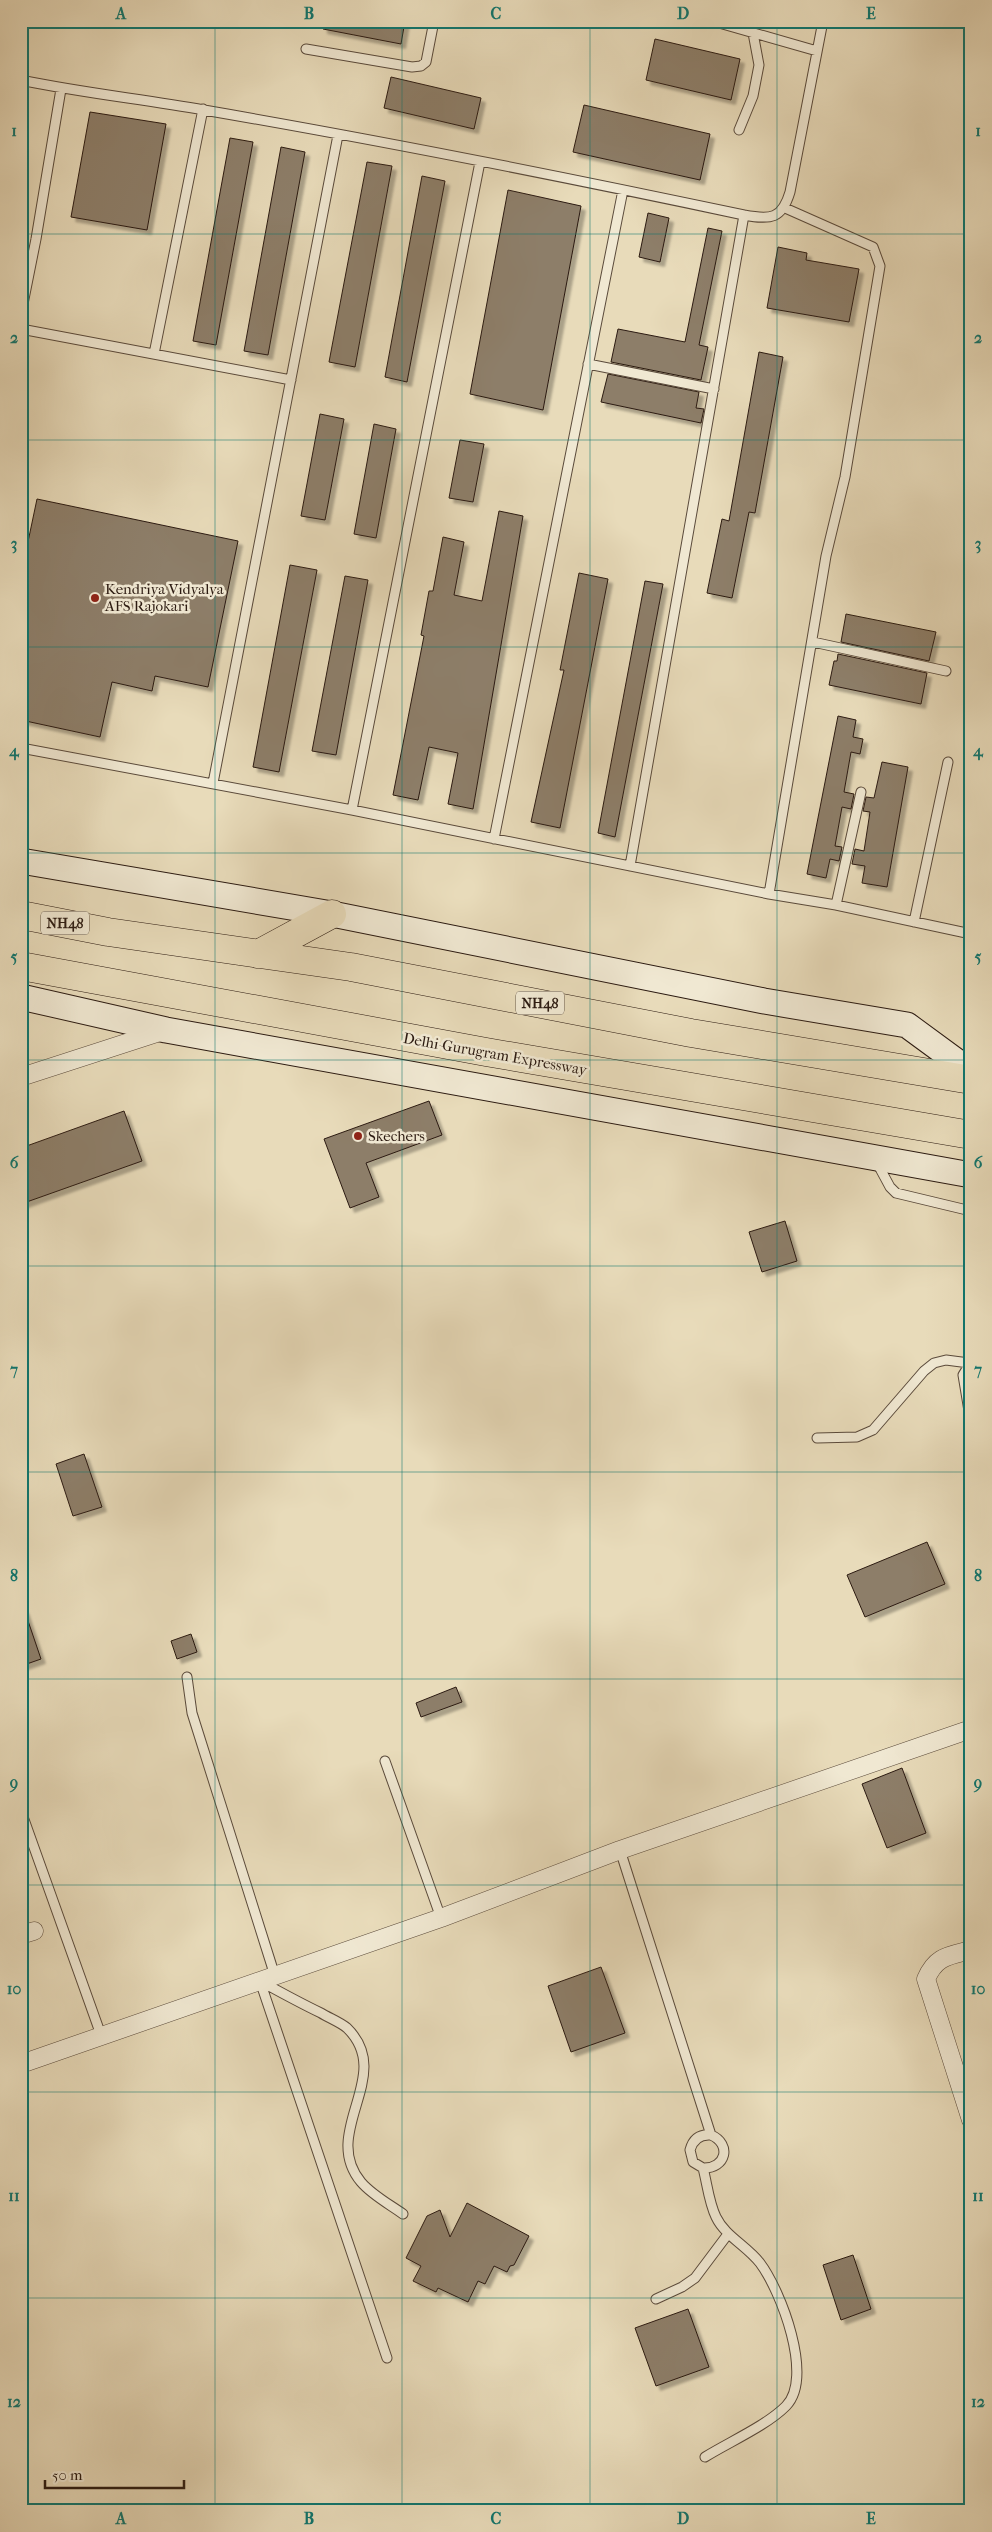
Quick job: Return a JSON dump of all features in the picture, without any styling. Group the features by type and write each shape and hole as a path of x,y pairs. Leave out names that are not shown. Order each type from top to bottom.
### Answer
{"highway":[{"path":"258,954 332,914"},
{"name":"NH48","path":"21,915 108,932 351,967 691,1033 971,1080"},
{"name":"Delhi-Gurugram Expressway","path":"21,966 486,1052 971,1135"}],"main road":[{"path":"21,861 332,914 764,1001 907,1025 971,1072"},
{"path":"21,997 166,1030 331,1058 874,1159 971,1175"}],"street":[{"path":"21,1077 166,1030"},
{"path":"21,2064 441,1918 620,1850 971,1729"},
{"path":"971,1950 942,1958 932,1965 926,1978 971,2120"}],"lane":[{"path":"306,49 412,67 421,66 426,62 434,21"},
{"path":"21,80 61,89 203,110 338,135 759,218 774,216 785,208 790,192 823,21"},
{"path":"718,22 817,51"},
{"path":"739,130 753,96 759,65 753,33"},
{"path":"21,314 36,239 61,89"},
{"path":"154,354 203,110"},
{"path":"213,784 338,135"},
{"path":"352,810 480,162"},
{"path":"494,840 623,190"},
{"path":"770,894 826,556 847,468 880,266 873,247 785,208"},
{"path":"630,866 744,215"},
{"path":"21,329 291,380"},
{"path":"588,364 714,389"},
{"path":"813,642 946,671"},
{"path":"21,748 352,810 494,840 770,894 836,905 971,934"},
{"path":"914,922 948,762"},
{"path":"836,905 861,792"},
{"path":"874,1159 890,1187 896,1193 971,1211"},
{"path":"817,1438 857,1437 873,1430 924,1371 934,1363 946,1360 970,1363 963,1375 971,1423"},
{"path":"187,1678 192,1713 267,1978 387,2358"},
{"path":"385,1761 441,1918"},
{"path":"21,1812 101,2035"},
{"path":"620,1850 712,2135"},
{"path":"267,1978 346,2027 358,2042 363,2058 364,2073 362,2089 348,2127 346,2149 351,2166 369,2191 403,2214"},
{"path":"706,2134 712,2135 722,2142 725,2153 720,2164 715,2167 703,2168 693,2162 690,2150 695,2140 706,2134"},
{"path":"703,2168 715,2216 728,2234 759,2262 768,2275 786,2318 796,2354 798,2376 795,2392 786,2406 772,2417 705,2457"},
{"path":"656,2299 690,2282 728,2234"}],"building":[{"path":"323,21 405,21 401,44 323,29"},
{"path":"655,39 740,59 731,100 646,80"},
{"path":"391,77 481,98 474,129 384,108"},
{"path":"584,105 710,134 700,180 573,152"},
{"path":"90,112 166,124 147,230 71,217"},
{"path":"230,138 253,142 216,345 193,341"},
{"path":"281,147 305,152 268,355 244,351"},
{"path":"367,162 392,166 355,367 329,362"},
{"path":"422,176 445,181 407,382 385,377"},
{"path":"508,190 581,206 543,410 470,394"},
{"path":"648,213 669,218 660,262 639,257"},
{"path":"708,228 722,231 699,345 708,347 701,380 611,362 618,329 685,342"},
{"path":"778,247 807,253 806,260 859,269 849,322 767,308"},
{"path":"759,352 783,357 755,513 749,512 732,598 707,593 722,519 729,521"},
{"path":"608,374 699,392 696,408 704,409 701,423 601,402"},
{"path":"320,414 344,419 325,520 301,516"},
{"path":"374,424 396,429 376,538 354,534"},
{"path":"460,440 484,444 473,502 449,498"},
{"path":"37,499 238,541 208,687 155,676 152,691 112,682 100,737 21,720 21,575"},
{"path":"499,511 523,516 473,809 448,804 458,753 429,747 418,800 393,795 424,636 421,635 429,591 433,591 443,537 464,542 454,595 482,601"},
{"path":"290,565 317,570 279,772 253,767"},
{"path":"579,573 608,579 560,828 531,822 564,670 560,670"},
{"path":"345,576 368,580 336,755 312,751"},
{"path":"645,581 663,584 615,837 598,833"},
{"path":"846,614 936,632 929,661 841,642"},
{"path":"838,654 927,673 921,704 829,685 834,661 837,661"},
{"path":"838,716 856,720 853,737 863,739 860,754 851,752 844,792 854,794 851,809 842,807 835,846 842,847 839,861 830,859 826,878 807,874"},
{"path":"882,762 908,767 887,887 862,883 865,866 852,864 855,849 864,851 870,812 863,811 866,797 874,798"},
{"path":"429,1101 442,1135 366,1163 379,1197 350,1208 324,1139"},
{"path":"124,1111 142,1161 21,1204 21,1148"},
{"path":"785,1221 797,1261 762,1272 749,1232"},
{"path":"84,1454 102,1507 73,1516 56,1464"},
{"path":"927,1542 945,1584 865,1617 847,1575"},
{"path":"21,1609 24,1609 41,1659 21,1666"},
{"path":"191,1634 197,1652 177,1659 171,1641"},
{"path":"456,1687 462,1702 421,1717 416,1703"},
{"path":"902,1768 926,1833 887,1848 862,1784"},
{"path":"601,1967 625,2033 571,2052 548,1986"},
{"path":"467,2203 529,2236 514,2265 510,2266 507,2272 494,2266 485,2284 478,2281 468,2302 438,2288 436,2292 413,2281 421,2266 406,2258 427,2216 440,2210 450,2237"},
{"path":"853,2255 871,2309 841,2320 823,2265"},
{"path":"688,2309 709,2367 656,2386 635,2328"}],"place":[{"name":"Kendriya Vidyalya AFS Rajokari","path":"95,598"},
{"name":"Skechers","path":"358,1136"}]}
